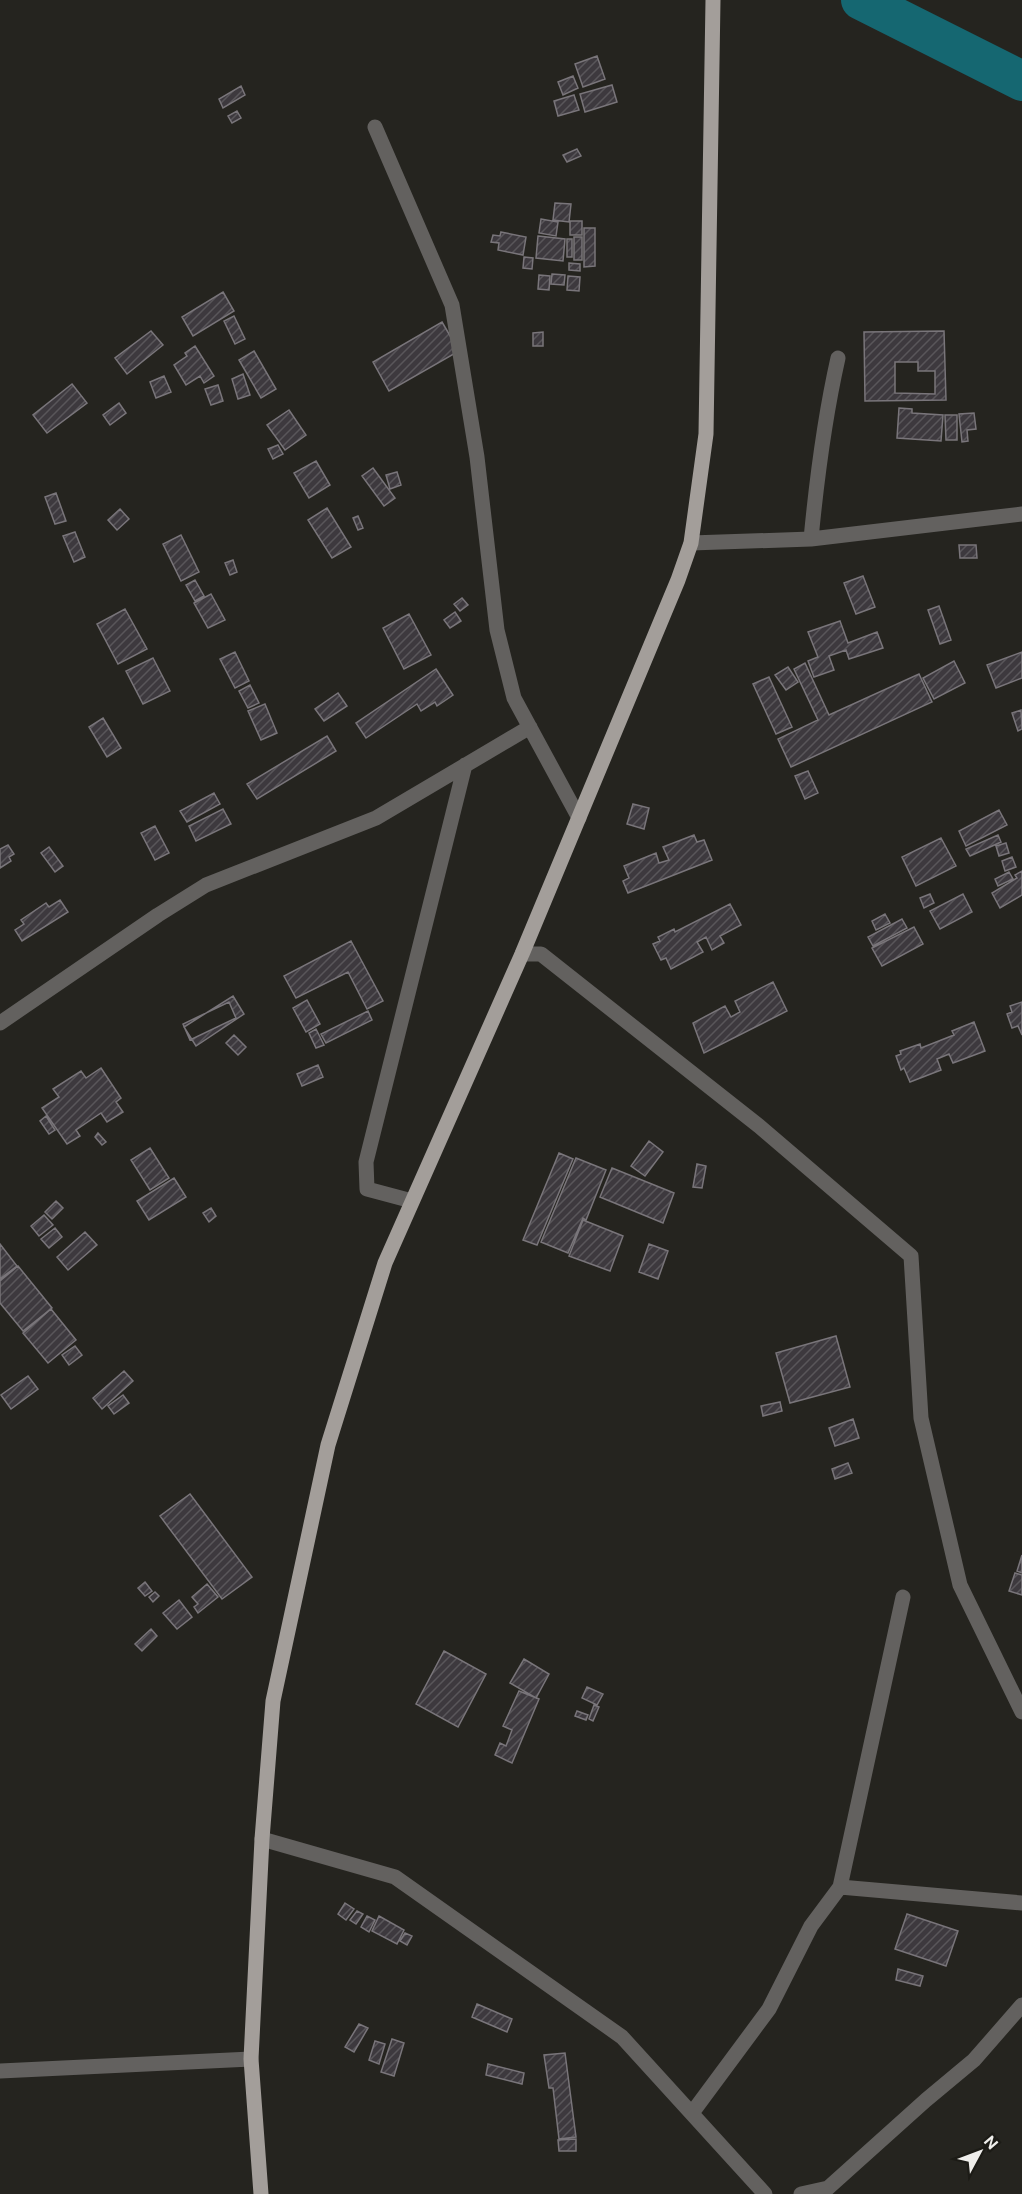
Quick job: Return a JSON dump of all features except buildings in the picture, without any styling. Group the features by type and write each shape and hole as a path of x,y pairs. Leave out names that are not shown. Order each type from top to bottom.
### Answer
{"main road":[{"path":"261,2194 251,2059 262,1839 273,1701 328,1445 385,1263 522,954 678,580 691,543 706,434 712,0"}],"street":[{"path":"375,127 452,305 477,457 497,630 514,698 579,818"},
{"path":"811,538 818,459 838,358"},
{"path":"691,543 811,538 1022,514"},
{"path":"0,1023 206,885 376,818 530,727"},
{"path":"412,1202 367,1189 366,1162 465,765"},
{"path":"522,954 541,954 759,1126 910,1256 921,1418 960,1585 1022,1712"},
{"path":"692,2113 769,2009 811,1926 840,1887 903,1597"},
{"path":"262,1839 395,1877 622,2037 765,2194"},
{"path":"840,1887 1022,1903"},
{"path":"801,2194 828,2188 926,2100 975,2060 1022,2005"},
{"path":"0,2071 251,2059"}],"waterway":[{"path":"861,0 1022,81"}]}
